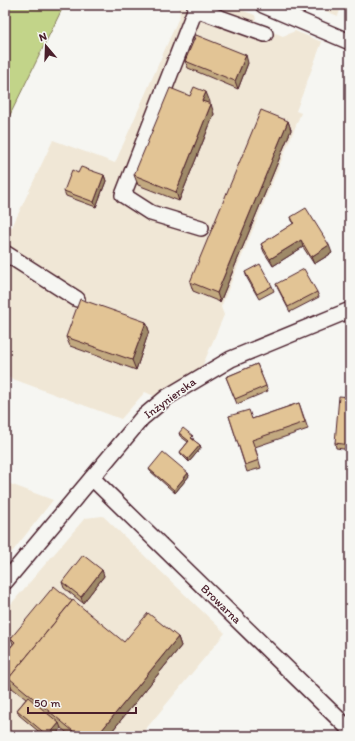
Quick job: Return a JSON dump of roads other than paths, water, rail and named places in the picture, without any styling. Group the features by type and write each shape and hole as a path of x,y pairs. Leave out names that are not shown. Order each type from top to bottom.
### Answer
{"street":[{"path":"263,5 350,42"},
{"path":"201,228 151,213 123,195 196,7 265,34"},
{"path":"5,253 77,299"},
{"name":"Inżynierska","path":"5,582 142,418 167,397 191,381 230,359 350,310"},
{"name":"Browarna","path":"92,478 350,730"}]}
